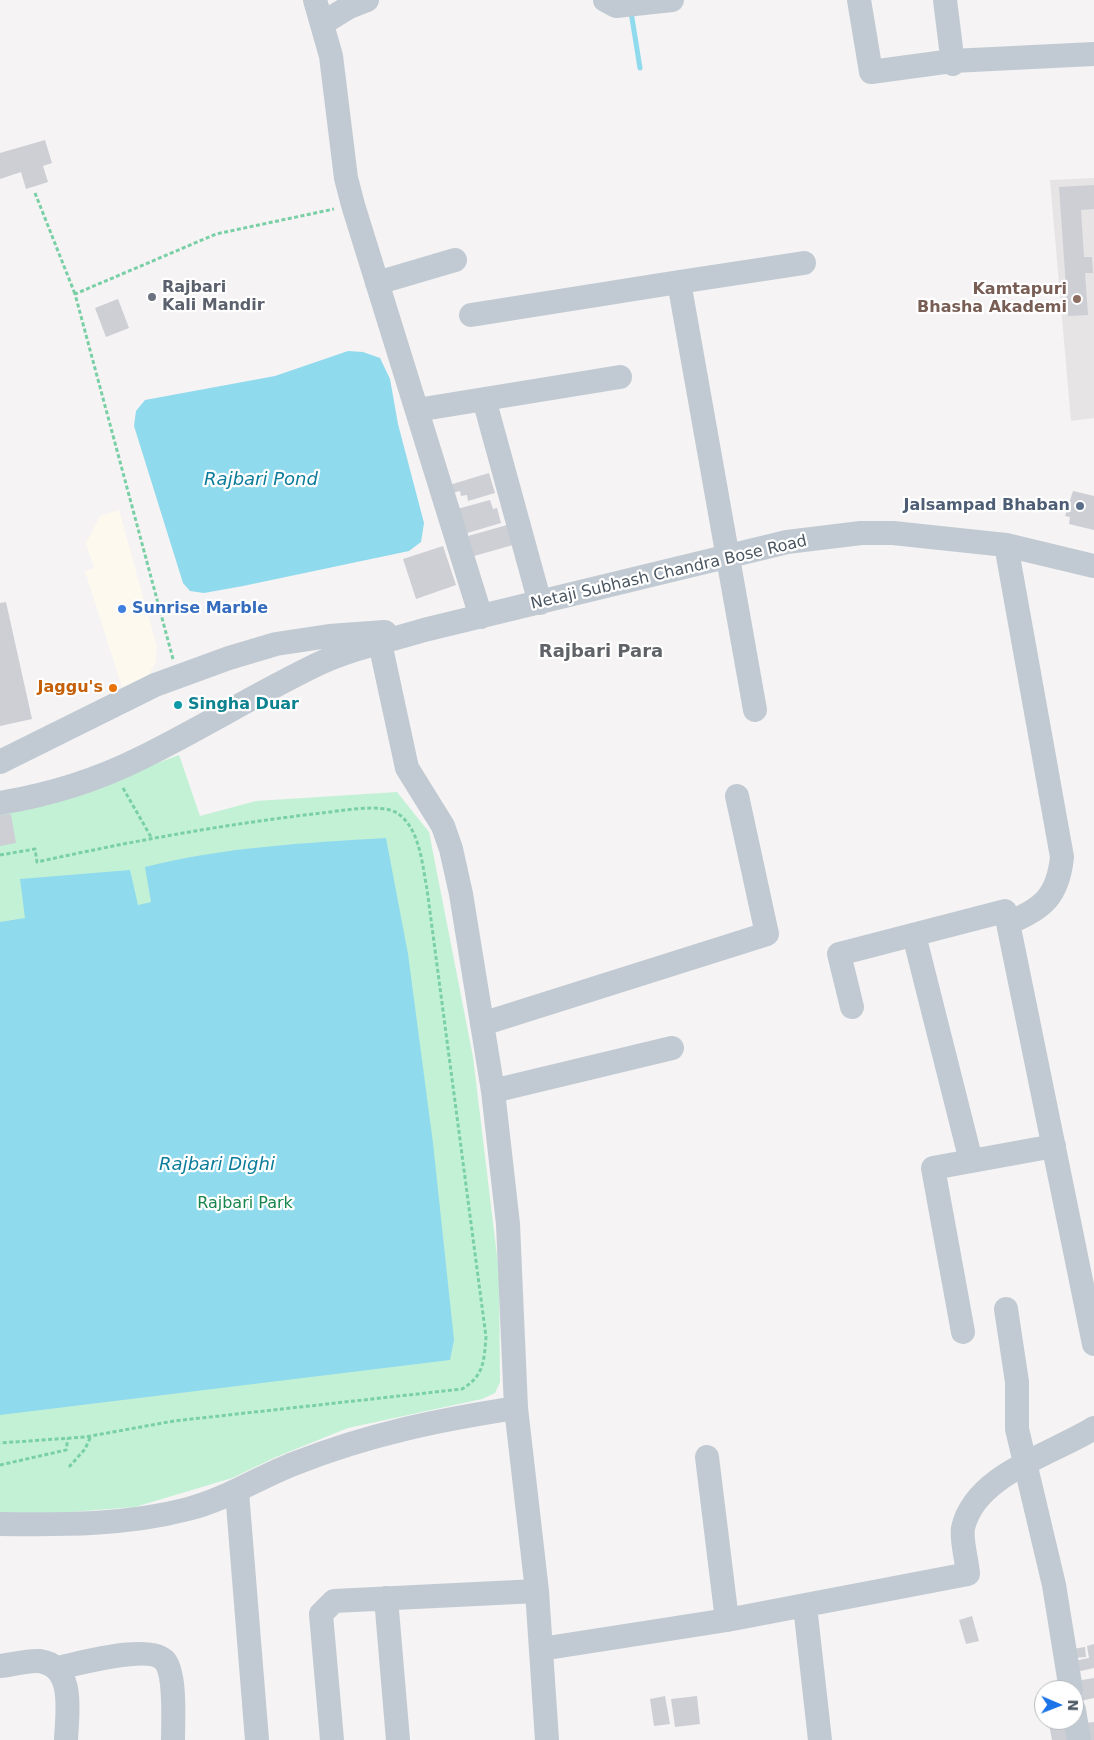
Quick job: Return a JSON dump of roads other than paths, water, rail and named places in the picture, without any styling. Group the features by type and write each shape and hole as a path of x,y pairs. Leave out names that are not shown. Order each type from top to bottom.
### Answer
{"street":[{"path":"315,0 331,56 346,178 353,205 481,617"},
{"path":"322,23 349,7 367,0"},
{"path":"611,3 646,3 672,0"},
{"path":"859,0 871,72 952,63 1094,54"},
{"path":"946,0 952,63"},
{"path":"377,283 455,260"},
{"path":"471,316 759,268 804,263"},
{"path":"679,282 755,710"},
{"path":"417,410 620,377"},
{"path":"484,399 540,603"},
{"name":"Netaji Subhash Chandra Bose Road","path":"0,803 29,798 70,786 141,758 243,702 318,664 380,643 424,630 787,542 861,533 902,534 1006,545 1094,566"},
{"path":"1006,545 1062,857 1058,878 1045,902 1032,913 1008,923"},
{"name":"Netaji Subhash Chandra Bose Road","path":"0,762 177,676 276,644 330,636 424,630"},
{"path":"380,643 407,768 443,826 451,849 493,1091 508,1224 516,1408 537,1591 547,1740"},
{"path":"482,1024 767,934 737,796"},
{"path":"852,1007 839,954 1005,911 1094,1344"},
{"path":"914,935 972,1161"},
{"path":"493,1091 672,1048"},
{"path":"963,1332 933,1168 1054,1146"},
{"path":"1006,1309 1017,1382 1018,1429 1024,1463 1054,1585 1069,1680"},
{"path":"0,1524 110,1523 188,1509 237,1492 295,1463 365,1438 431,1422 516,1408"},
{"path":"541,1649 727,1620 968,1574 963,1529 970,1510 987,1489 1024,1463 1094,1428"},
{"path":"707,1457 727,1620"},
{"path":"237,1492 257,1740"},
{"path":"332,1740 321,1614 334,1601 537,1591"},
{"path":"386,1598 398,1740"},
{"path":"805,1606 820,1740"},
{"path":"0,1666 38,1661 57,1668 140,1652 155,1654 165,1660 171,1680 173,1740"},
{"path":"57,1668 64,1678 67,1694 66,1740"}],"water":[{"name":"Rajbari Pond","path":"348,351 363,352 380,358 390,379 398,424 424,523 421,542 409,551 243,586 204,593 190,591 183,583 134,426 136,411 145,400 275,376"},
{"name":"Rajbari Dighi","path":"386,838 408,954 433,1143 454,1340 450,1360 0,1415 0,922 25,918 20,879 130,870 138,905 151,902 145,867 234,850"}],"waterway":[{"path":"631,12 640,68"}],"place":[{"name":"Rajbari Kali Mandir","path":"152,297"},
{"name":"Kamtapuri Bhasha Akademi","path":"1077,299"},
{"name":"Jalsampad Bhaban","path":"1080,506"},
{"name":"Sunrise Marble","path":"122,609"},
{"name":"Jaggu's","path":"113,688"},
{"name":"Singha Duar","path":"178,705"}],"district":[{"name":"Rajbari Para","path":"601,652"}],"park label":[{"name":"Rajbari Park","path":"245,1204"}]}
